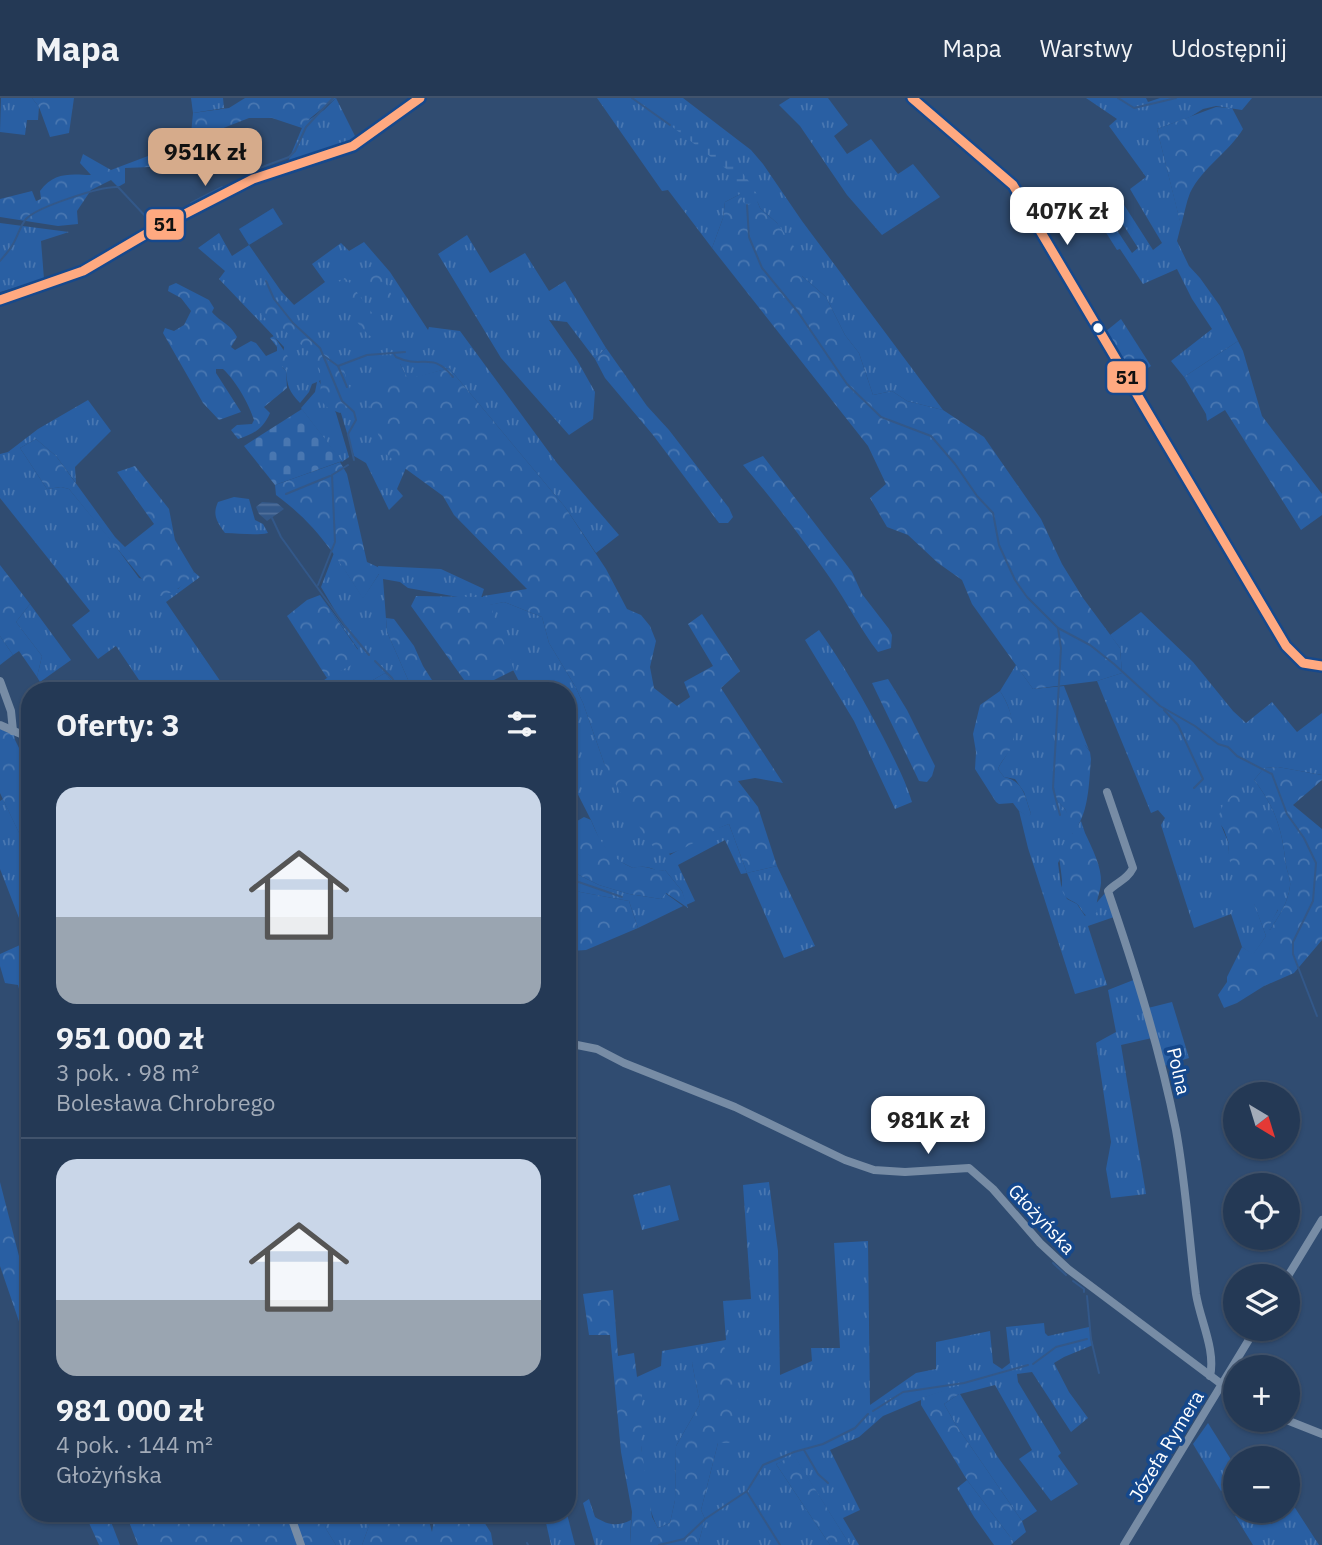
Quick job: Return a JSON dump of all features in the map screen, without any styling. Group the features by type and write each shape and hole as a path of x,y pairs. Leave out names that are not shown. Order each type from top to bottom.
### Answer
{"street":[{"path":"0,300 83,271 146,234 253,179 354,146 408,102 420,98"},
{"path":"912,98 1013,185 1286,646 1303,663 1322,666"},
{"path":"0,681 11,711 13,731"},
{"path":"0,725 21,734"},
{"name":"Polna","path":"1107,793 1133,868 1127,879 1115,884 1108,891 1154,1035 1176,1129 1185,1183 1196,1293 1213,1364 1210,1376"},
{"name":"Głożyńska","path":"576,1045 597,1049 635,1068 735,1107 845,1160 874,1170 905,1172 970,1168 1068,1269 1221,1386"},
{"path":"1295,1264 1322,1220"},
{"name":"Józefa Rymera","path":"1124,1545 1248,1341"},
{"path":"1300,1425 1322,1434"},
{"path":"292,1522 301,1545"}],"green space":[{"path":"1,98 32,98 39,107 38,120 27,120 25,135 0,132"},
{"path":"32,98 74,98 69,133 50,137 39,107"},
{"path":"191,98 223,98 224,108 193,113"},
{"path":"245,98 336,98 302,128 272,118 249,118 198,138 191,134 193,113 229,108"},
{"path":"336,98 356,138 336,151 287,164 304,123"},
{"path":"597,98 683,98 751,150 943,410 907,401 892,391 873,395 859,353 845,335 826,297 802,276 777,223 760,208 752,188 725,202 723,218 712,248 668,190 662,191"},
{"path":"790,98 828,98 848,125 834,136 847,154 871,139 898,174 913,164 940,197 882,235 847,195 800,126 779,105"},
{"path":"1086,98 1146,98 1148,102 1160,98 1252,98 1242,110 1216,106 1157,129 1181,225 1177,241 1189,266 1220,306 1238,341 1184,377 1171,361 1212,329 1192,299 1177,269 1143,284 1093,212 1103,209 1132,253 1138,248 1110,204 1119,197 1153,250 1162,243 1130,189 1146,177 1109,126 1117,119"},
{"path":"1216,107 1232,108 1243,129 1195,184 1181,226 1157,129"},
{"path":"670,125 683,128 710,142 746,177 760,201 747,205 743,202 734,175"},
{"path":"83,154 111,170 148,156 158,164 125,168 125,183 118,187 111,180 91,190 77,211 78,224 58,226 0,217 0,199 32,191 36,201 41,199 40,191 45,185 56,177 91,175 80,163"},
{"path":"752,188 760,208 777,223 806,263 802,276 826,297 845,335 859,353 873,395 892,391 907,401 943,410 984,437 1041,519 1062,564 1083,598 1120,648 1122,673 1097,681 1033,689 972,604 962,580 938,563 908,535 887,527 870,498 886,484 868,446 712,248 723,218 725,202"},
{"path":"273,208 283,224 249,245 239,229"},
{"path":"0,223 69,232 41,241 44,279 0,292"},
{"path":"219,233 232,256 249,245 294,305 325,282 312,264 341,243 349,251 364,242 390,272 428,330 429,327 460,331 557,463 619,535 596,553 565,507 449,368 408,380 400,364 406,468 397,489 403,496 389,510 366,463 354,456 340,410 324,378 319,381 336,413 349,457 342,462 301,408 315,392 317,382 312,384 300,403 291,392 286,371 282,367 284,347 219,279 225,271 198,248"},
{"path":"467,235 490,273 525,253 549,291 565,281 606,348 595,359 567,322 549,320 595,392 593,419 569,435 501,358 438,254"},
{"path":"377,268 380,273 401,310 399,316 388,307 364,274 362,270"},
{"path":"346,279 388,335 370,336 335,292 338,282"},
{"path":"176,283 209,300 214,308 212,312 231,328 237,337 231,347 235,350 251,341 256,343 266,356 277,351 270,338 274,336 289,358 282,367 286,371 287,388 264,407 270,413 267,419 249,435 238,439 231,430 237,425 252,424 254,420 242,393 228,374 223,369 216,369 241,412 219,420 203,403 163,333 165,328 174,331 184,325 191,311 181,298 168,291 169,286"},
{"path":"283,300 294,305 293,313 306,336 316,338 320,345 340,358 354,401 346,410 340,413 329,409 321,401 320,370 309,352 277,323 261,314 270,304"},
{"path":"1121,319 1151,366 1132,379 1105,332"},
{"path":"1238,341 1262,416 1322,494 1322,515 1301,530 1225,410 1207,421 1206,414 1184,377"},
{"path":"606,348 647,406 669,430 729,508 733,517 728,523 719,523 653,435 605,378 595,359"},
{"path":"400,364 408,379 449,368 565,507 606,569 627,609 641,615 650,626 656,641 650,667 654,688 677,706 690,697 684,682 713,666 688,624 702,614 740,671 721,688 783,783 755,778 738,781 758,807 777,866 747,873 729,824 678,851 660,855 644,835 604,763 576,682 573,682 549,643 542,617 504,602 490,605 514,670 490,682 466,682 411,606 416,596 483,597 527,589 454,515 443,496 384,453 368,402 380,384"},
{"path":"88,400 111,431 75,467 76,483 56,456 36,439 20,448 47,489 69,489 139,578 178,589 194,572 200,577 166,602 221,682 140,682 116,646 98,659 72,625 90,611 0,498 0,454 8,452 38,429"},
{"path":"302,409 342,461 275,485 244,446"},
{"path":"36,439 56,456 125,547 154,524 117,472 135,466 169,509 175,540 194,572 187,581 175,591 160,596 150,589 69,489 47,489 20,448"},
{"path":"763,456 852,572 862,594 889,629 892,635 891,648 878,652 809,549 743,465"},
{"path":"340,462 347,474 367,562 382,569 363,599 325,542 276,495 275,485"},
{"path":"234,497 249,499 255,520 263,524 268,533 225,533 216,518 216,507 218,502"},
{"path":"334,553 363,598 379,574 378,566 441,569 484,589 480,601 408,588 400,582 383,579 387,632 409,682 392,682 385,673 373,682 321,682 358,649 320,595 347,631 321,587"},
{"path":"0,565 30,604 16,622 42,656 37,677 19,651 13,655 0,636"},
{"path":"320,595 358,650 359,661 327,678 287,616 307,600"},
{"path":"504,602 542,617 549,643 573,682 519,682 488,605"},
{"path":"30,604 71,660 40,682 37,677 42,656 16,622"},
{"path":"1141,612 1193,662 1246,723 1272,702 1297,732 1322,713 1322,775 1278,767 1264,768 1254,780 1268,800 1277,820 1290,881 1285,904 1270,930 1267,928 1278,910 1221,825 1229,844 1228,852 1254,903 1266,936 1253,955 1242,947 1231,914 1194,928 1161,825 1165,818 1158,810 1151,813 1097,681 1122,673 1120,648 1110,635"},
{"path":"386,618 394,619 414,646 433,682 409,682 387,632"},
{"path":"819,630 876,723 912,802 895,809 854,721 805,640"},
{"path":"0,636 13,655 0,665"},
{"path":"1016,665 1033,689 1064,686 1089,750 1085,745 1054,780 1055,798 1076,828 1081,821 1085,833 1073,833 1058,863 1061,885 1067,899 1077,904 1085,916 1106,892 1114,917 1088,926 1107,985 1075,994 1028,848 1019,811 1028,816 1031,814 1024,792 1015,779 1004,777 998,769 1009,750 1013,735 1010,711 1000,691"},
{"path":"385,673 392,682 373,682"},
{"path":"888,679 935,766 927,782 919,781 872,683"},
{"path":"576,688 604,763 670,855 729,824 747,873 741,874 725,840 678,865 695,901 686,905 682,891 665,870 633,868 613,858 600,841 576,791"},
{"path":"1000,691 1010,712 1014,735 1010,750 998,769 1004,777 1020,786 1031,814 1028,817 1013,803 996,802 975,769 973,734 980,705"},
{"path":"0,729 14,735 21,752 21,837 0,793"},
{"path":"1074,742 1085,745 1091,759 1086,805 1076,829 1065,809 1055,798 1052,763 1063,744"},
{"path":"1278,767 1322,775 1322,780 1293,805 1322,829 1322,940 1294,973 1224,1008 1218,995 1227,982 1242,947 1253,954 1266,936 1254,904 1245,905 1233,877 1229,844 1219,815 1223,805 1235,792 1251,795 1265,813 1279,855 1283,882 1281,902 1268,928 1270,930 1285,904 1290,881 1277,820 1268,800 1254,780 1264,768"},
{"path":"3,799 21,837 21,923 0,869 0,801"},
{"path":"584,817 591,820 602,843 618,860 633,868 665,870 682,891 688,908 666,893 661,899 629,894 599,885 576,874 576,822"},
{"path":"1073,833 1085,833 1100,871 1097,912 1090,918 1067,898 1062,890 1060,855 1063,845"},
{"path":"777,866 815,946 784,958 747,873"},
{"path":"576,874 599,885 629,894 661,899 665,893 683,906 638,928 629,901 576,890"},
{"path":"576,890 629,901 638,928 586,950 576,951"},
{"path":"20,945 21,996 18,985 5,983 0,966 0,954"},
{"path":"1136,979 1152,1038 1121,1045 1146,1194 1111,1198 1106,1169 1111,1142 1096,1043 1116,1032 1108,990"},
{"path":"1172,1002 1189,1058 1164,1066 1148,1008"},
{"path":"0,1182 21,1264 21,1327 0,1266"},
{"path":"769,1182 778,1251 780,1375 812,1361 811,1348 840,1348 834,1243 868,1241 870,1405 916,1373 936,1369 936,1342 990,1331 993,1363 1002,1369 1010,1363 1006,1327 1044,1323 1048,1336 1089,1327 1093,1345 1054,1363 1069,1392 1088,1418 1071,1432 1032,1372 1017,1374 1018,1382 1061,1453 1058,1456 1078,1484 1051,1501 1019,1459 1032,1450 995,1385 960,1394 997,1456 1037,1511 1022,1521 944,1404 959,1394 944,1391 883,1416 859,1437 830,1450 860,1510 843,1518 859,1545 850,1545 794,1456 776,1464 830,1545 698,1545 705,1519 701,1510 718,1443 728,1443 719,1351 692,1363 700,1404 676,1446 675,1500 670,1523 658,1528 652,1514 644,1476 637,1377 661,1366 662,1351 726,1340 723,1301 751,1299 743,1185"},
{"path":"670,1185 679,1220 642,1230 633,1195"},
{"path":"613,1290 618,1356 634,1353 642,1394 641,1446 652,1517 658,1528 670,1523 675,1500 676,1446 700,1404 692,1363 709,1348 719,1351 723,1345 733,1368 737,1391 736,1440 718,1443 701,1510 705,1519 698,1545 630,1545 632,1512 621,1452 610,1335 589,1335 583,1294"},
{"path":"957,1386 964,1388 944,1404 1022,1521 1026,1532 1014,1542 967,1480 921,1405 921,1398"},
{"path":"1208,1423 1223,1447 1221,1491 1193,1444"},
{"path":"794,1455 850,1545 830,1545 776,1464"},
{"path":"967,1480 1014,1542 1011,1545 994,1545 974,1517 957,1488"},
{"path":"589,1499 595,1517 600,1520 617,1524 631,1520 630,1545 595,1545 583,1503"},
{"path":"1300,1516 1319,1545 1253,1545 1239,1523 1300,1523"},
{"path":"89,1522 111,1522 120,1545 99,1545"},
{"path":"129,1522 325,1522 336,1545 138,1545"},
{"path":"324,1522 371,1522 362,1545 336,1545"},
{"path":"429,1522 432,1532 434,1522 484,1522 491,1533 493,1545 362,1545 370,1523"},
{"path":"546,1522 569,1522 575,1545 551,1545"}],"shaded area":[{"path":"262,502 277,503 284,509 267,521 256,507"}],"waterway":[{"path":"257,169 289,157 295,151 306,127 333,98"},
{"path":"632,98 670,125"},
{"path":"1118,98 1134,108 1176,98"},
{"path":"0,261 12,246 26,219 32,214 55,203 98,190 118,187 148,219 160,219"},
{"path":"191,203 222,187"},
{"path":"747,205 749,237 762,268 798,312 847,384 881,417 931,436 955,464 977,496 993,513 999,545 1015,580 1027,597 1058,628 1090,645 1160,706 1195,726 1218,744 1228,747 1237,756 1272,774 1287,814 1304,838 1316,863 1313,901 1293,942 1293,954 1317,1016"},
{"path":"266,281 274,299 293,323 320,348 342,401 354,412 356,420 348,434 354,460"},
{"path":"324,356 338,366 367,355 405,352"},
{"path":"394,354 413,362 439,364 453,377"},
{"path":"338,366 347,387"},
{"path":"318,585 335,542 332,475 348,465"},
{"path":"286,494 330,476"},
{"path":"272,518 281,537 369,655"},
{"path":"1058,628 1061,648 1053,788 1060,815"},
{"path":"375,661 394,682"},
{"path":"1164,710 1178,725 1203,779 1194,788"},
{"path":"576,881 622,897"},
{"path":"1053,1263 1066,1275"},
{"path":"1073,1281 1084,1289 1084,1292"},
{"path":"1087,1296 1091,1339 1099,1373"},
{"path":"1033,1364 1056,1347 1087,1339"},
{"path":"873,1411 903,1392 964,1383 1028,1365"},
{"path":"659,1545 684,1539 705,1519 747,1491 763,1465 823,1444 855,1428 868,1414"},
{"path":"804,1450 818,1474 828,1483"},
{"path":"747,1492 780,1545"}],"transit line":[{"name":"51","path":"0,300 83,271 146,234 253,179 353,146 420,98"},
{"name":"51","path":"912,98 1013,185 1286,646 1303,663 1322,666"}]}
